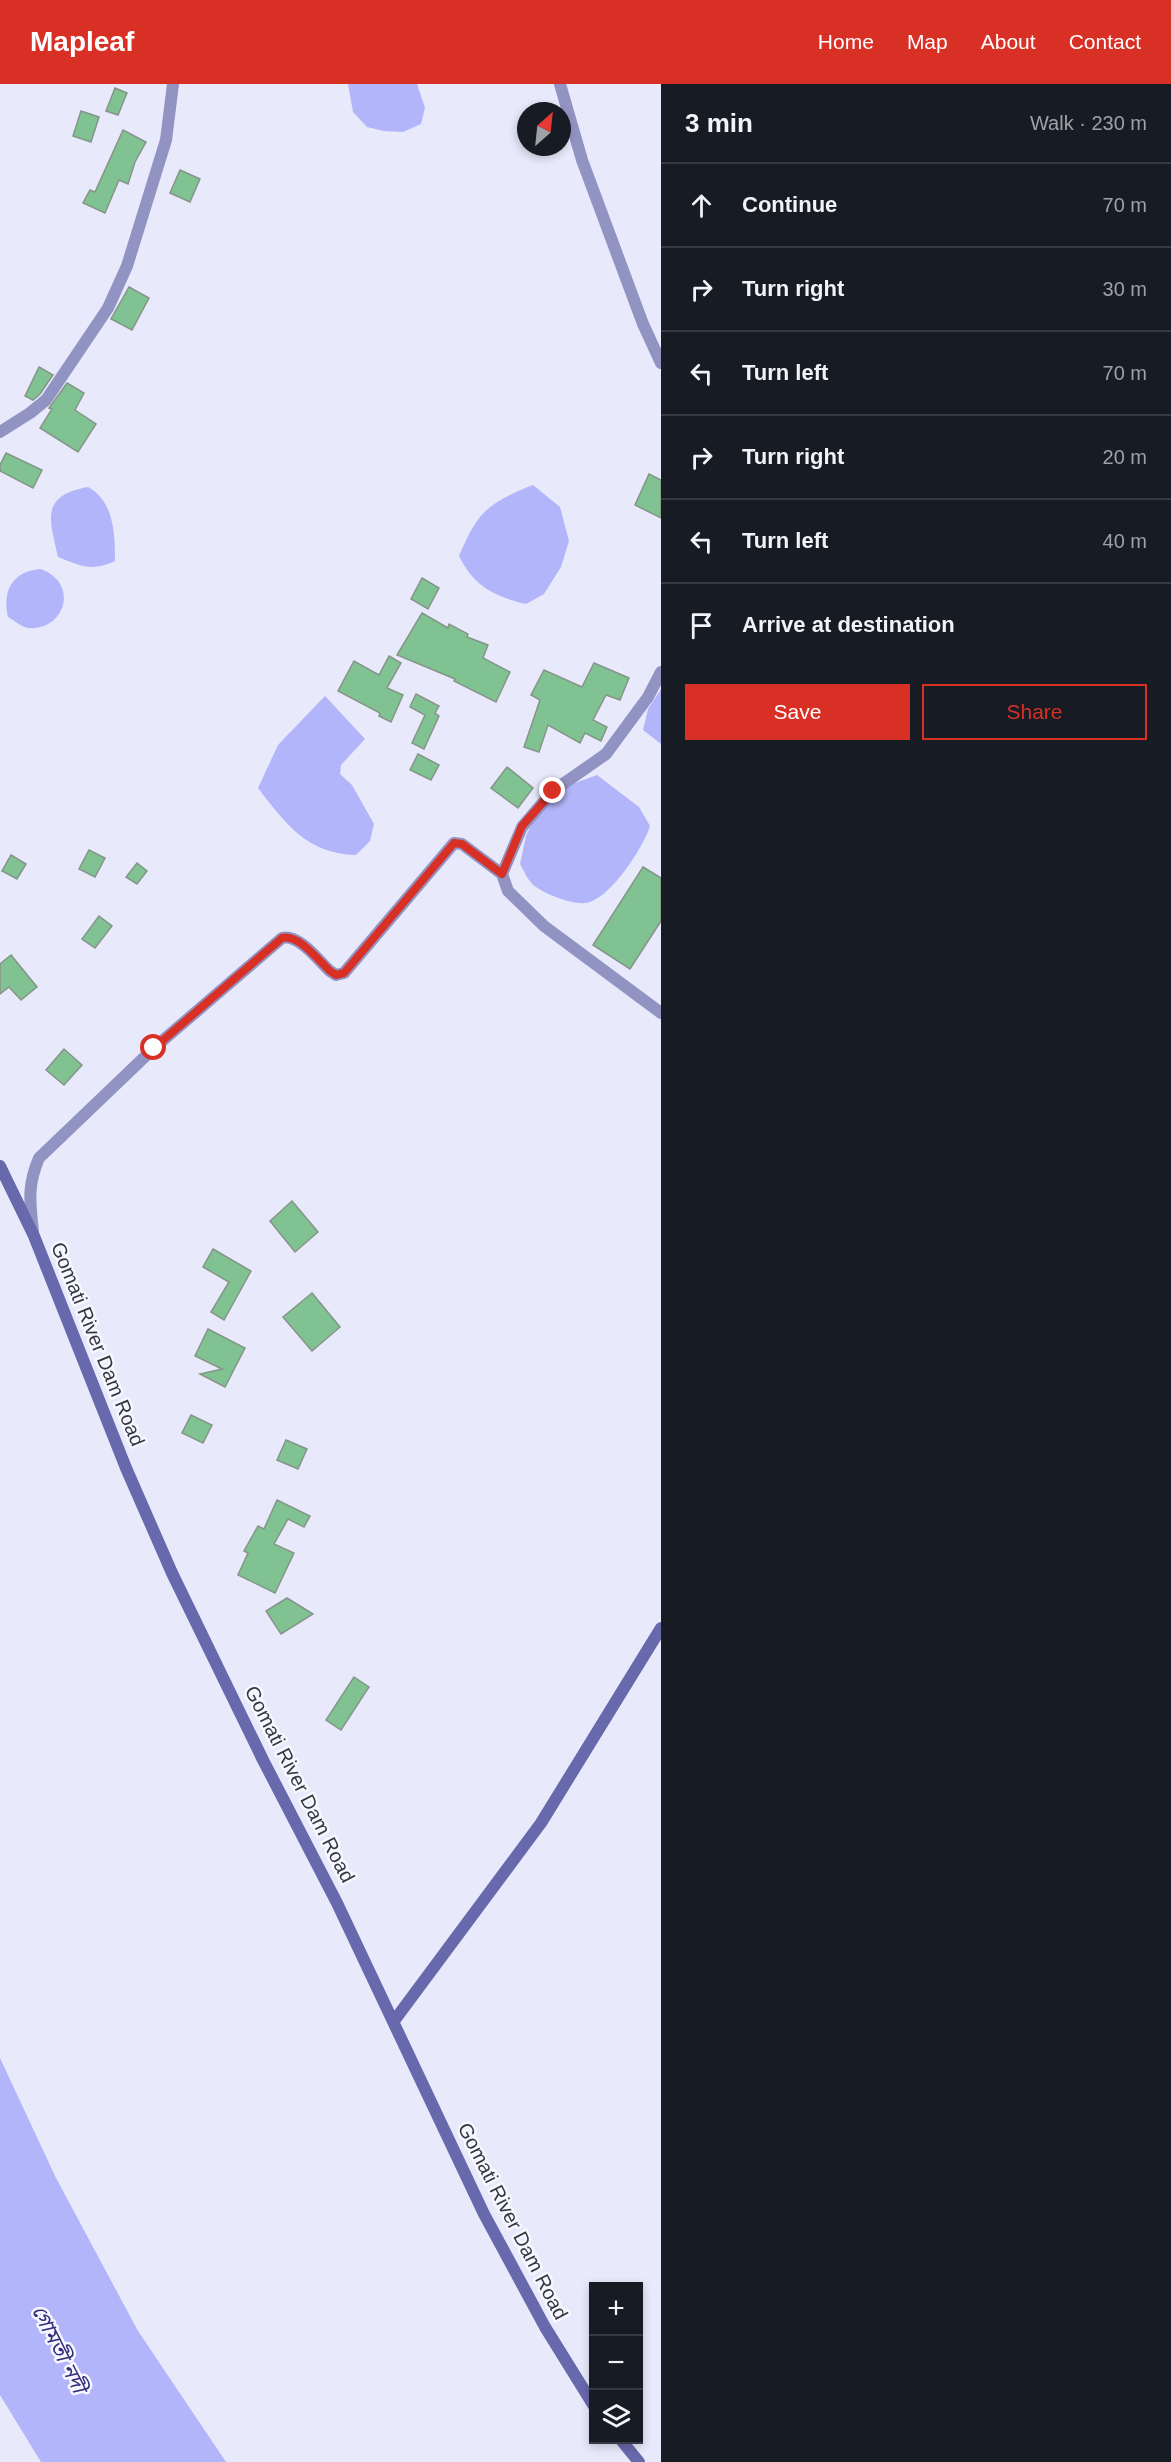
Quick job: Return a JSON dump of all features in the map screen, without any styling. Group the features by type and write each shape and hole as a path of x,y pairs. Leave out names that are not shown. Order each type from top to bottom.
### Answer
{"main road":[{"name":"Gomati River Dam Road","path":"0,1166 34,1236 126,1468 172,1573 394,2021 484,2214 545,2327 589,2398"},
{"path":"394,2021 542,1823 661,1628"},
{"path":"625,2444 639,2462"}],"street":[{"path":"0,432 30,413 45,400 108,308 127,266 166,140 173,84"},
{"path":"560,84 582,160 661,363"},
{"path":"502,874 522,826 553,791 606,754 648,697 661,672"},
{"path":"34,1236 29,1194 32,1175 39,1158 154,1048 282,938 289,936 296,940 336,975 344,973 454,843 462,844 502,874 508,891 544,926 661,1012"}],"water":[{"path":"348,84 417,84 425,108 421,124 403,132 367,127 353,112"},
{"path":"533,485 560,507 569,541 561,567 544,594 526,604 486,588 471,575 459,556 472,528 486,510 505,497"},
{"path":"88,487 97,493 108,509 114,540 115,561 92,567 58,557 51,521 55,503 72,491"},
{"path":"41,569 53,576 61,585 64,595 63,605 59,615 51,622 41,627 28,628 8,617 8,590 23,574"},
{"path":"661,689 661,744 643,730 648,709"},
{"path":"325,696 365,739 341,765 340,774 352,785 374,824 370,841 356,855 324,849 299,835 278,814 258,788 278,745"},
{"path":"597,775 639,807 650,826 634,858 608,890 590,902 570,902 533,885 520,864 526,836 537,812 564,787"},
{"name":"গোমতী নদী","path":"0,2058 56,2178 138,2331 226,2462 41,2462 0,2395"}],"building":[{"path":"115,88 127,93 118,115 106,111"},
{"path":"81,111 99,117 91,142 73,136"},
{"path":"123,130 146,142 135,162 128,184 119,180 105,213 83,203 90,190 95,192"},
{"path":"180,170 200,179 190,202 170,193"},
{"path":"129,287 149,298 132,330 111,319"},
{"path":"39,367 53,375 33,400 25,396"},
{"path":"67,383 84,393 75,410 96,424 78,452 40,428 52,409 49,408"},
{"path":"6,453 42,470 33,488 0,471 0,465"},
{"path":"649,474 661,480 661,518 635,505"},
{"path":"422,578 439,588 428,609 411,599"},
{"path":"422,613 448,628 449,624 468,634 467,637 488,645 483,658 510,672 496,702 454,681 455,679 397,655"},
{"path":"389,656 401,663 387,688 403,695 391,722 379,716 380,713 338,691 354,661 379,675"},
{"path":"594,663 629,678 620,700 606,695 593,720 607,727 601,741 585,733 580,743 548,725 539,752 524,747 540,700 531,695 544,670 582,687"},
{"path":"416,694 439,706 435,713 439,716 424,749 412,743 425,715 410,707"},
{"path":"418,754 439,765 431,780 410,770"},
{"path":"507,767 533,788 518,808 491,788"},
{"path":"89,850 105,858 95,877 79,869"},
{"path":"11,855 26,864 17,879 2,871"},
{"path":"137,863 147,871 137,884 126,877"},
{"path":"643,867 661,878 661,921 630,969 593,945"},
{"path":"99,916 112,926 95,948 82,939"},
{"path":"11,955 37,987 21,1000 9,987 0,994 0,964"},
{"path":"64,1049 82,1065 64,1085 46,1070"},
{"path":"292,1201 318,1232 295,1252 270,1221"},
{"path":"213,1249 251,1271 224,1320 211,1312 229,1282 203,1267"},
{"path":"312,1293 340,1327 312,1351 283,1317"},
{"path":"208,1329 245,1348 225,1387 200,1374 222,1369 195,1356"},
{"path":"191,1415 212,1425 203,1443 182,1433"},
{"path":"286,1440 307,1449 298,1469 277,1460"},
{"path":"277,1500 310,1516 304,1527 288,1519 274,1544 294,1553 275,1593 238,1575 248,1553 244,1551 258,1526 264,1529"},
{"path":"287,1598 313,1614 281,1634 266,1611"},
{"path":"354,1677 369,1687 341,1730 326,1720"}],"route":[{"path":"154,1048 282,938 289,936 296,940 336,975 344,973 454,843 462,844 502,874 522,826 553,791"}]}
